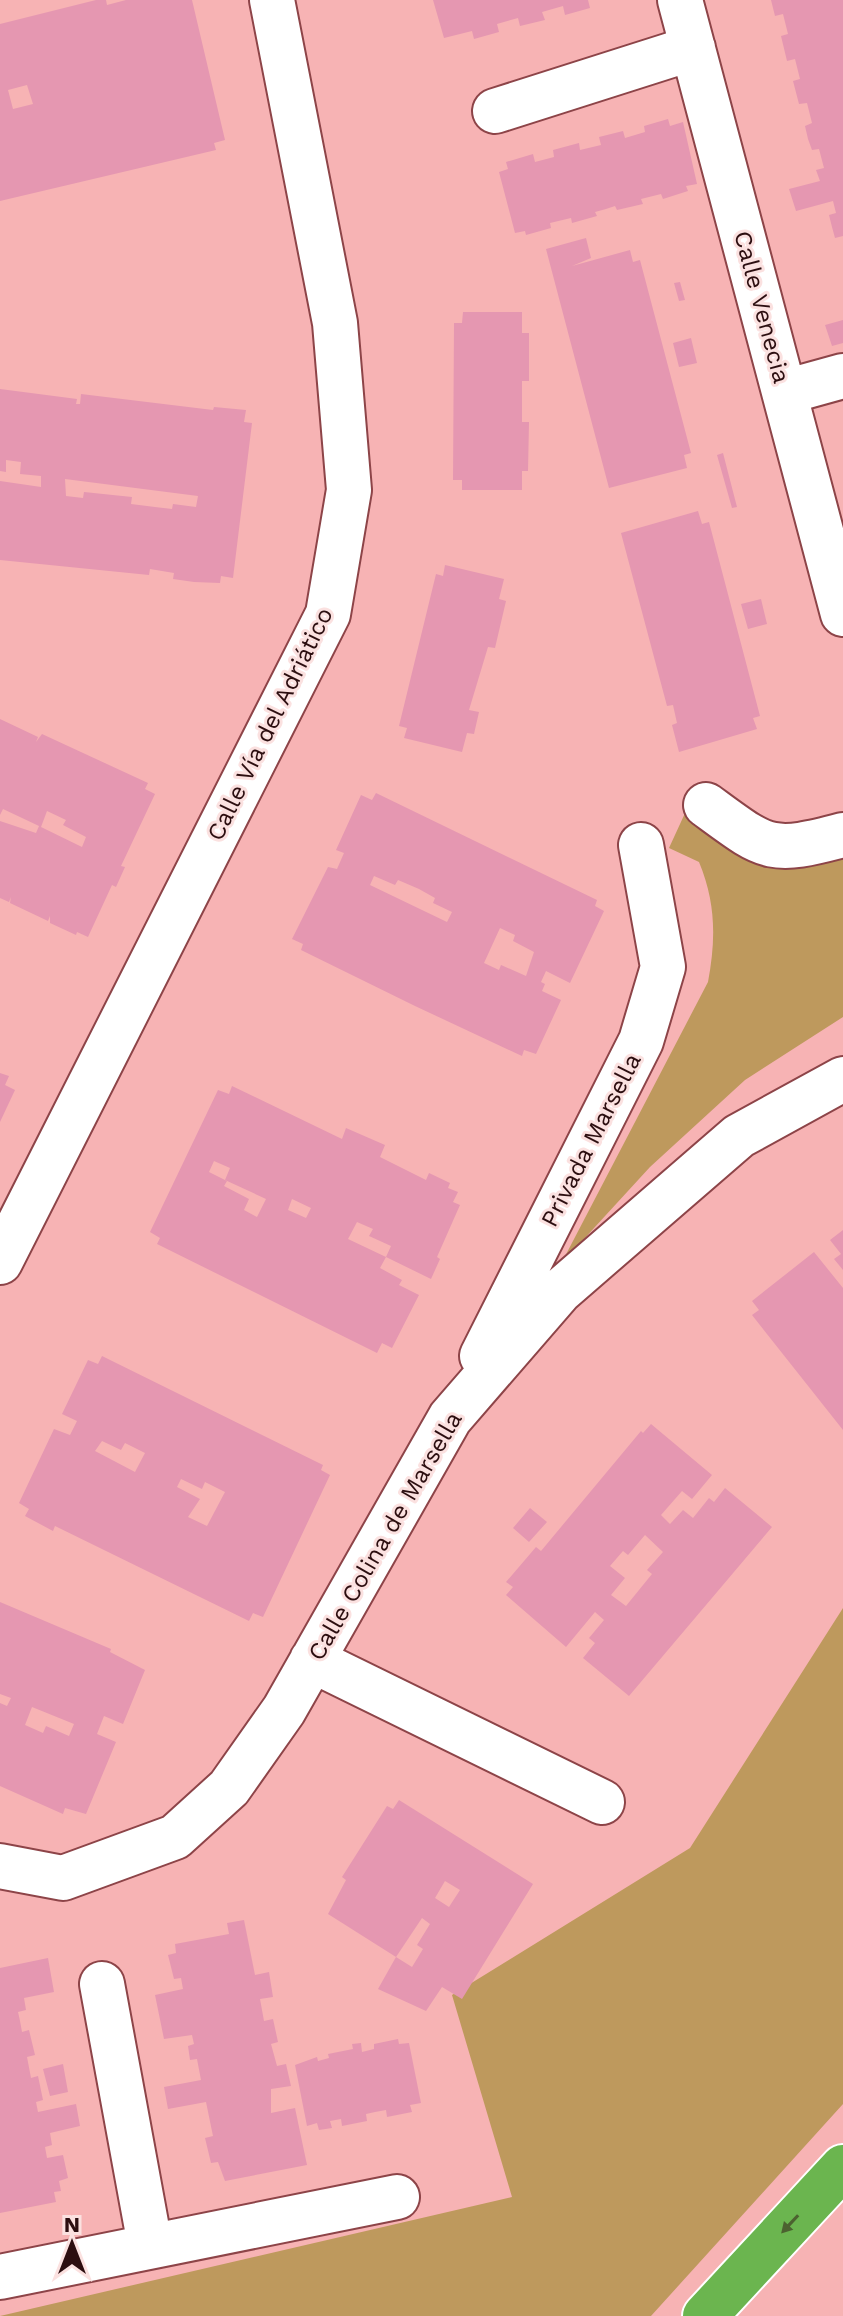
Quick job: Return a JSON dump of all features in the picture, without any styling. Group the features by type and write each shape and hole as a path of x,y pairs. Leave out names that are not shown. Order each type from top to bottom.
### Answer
{"highway":[{"path":"705,2316 843,2167"}],"street":[{"name":"Calle Vía del Adriático","path":"0,1262 328,614 349,490 336,339 272,0"},
{"name":"Calle Venecia","path":"680,0 843,614"},
{"path":"495,111 693,48"},
{"path":"785,392 843,376"},
{"path":"706,805 758,843 797,848 843,835"},
{"name":"Privada Marsella","path":"450,1418 641,1041 663,967 641,845"},
{"name":"Calle Colina de Marsella","path":"0,1866 63,1878 175,1837 229,1788 284,1710 450,1418 560,1291 727,1147 843,1079"},
{"path":"312,1660 602,1802"},
{"path":"102,1984 150,2245"},
{"path":"0,2277 397,2197"}],"shaded area":[{"path":"686,811 843,847 843,1017 745,1080 650,1167 561,1264 708,982 713,921 705,877 699,862 669,848"},
{"path":"843,1608 843,2104 651,2316 0,2316 512,2197 452,1995 690,1848"}],"building":[{"path":"96,0 106,0 107,5 126,0 192,0 225,140 214,143 216,150 0,201 0,24","holes":["27,85 33,104 13,109 8,90"]},
{"path":"433,0 588,0 590,8 565,15 563,6 542,12 545,20 520,26 518,18 497,24 499,32 474,39 472,31 444,38"},
{"path":"771,0 843,0 843,236 835,238 829,215 836,213 833,201 796,211 789,189 820,181 816,170 824,168 819,149 812,150 808,139 805,126 812,123 807,103 799,104 793,81 800,79 795,59 787,61 781,36 788,34 783,14 775,16"},
{"path":"668,119 670,126 683,122 697,184 686,186 688,191 663,199 661,194 641,199 643,204 617,210 615,206 595,212 597,216 572,223 571,218 550,223 551,228 526,235 525,231 515,233 499,172 508,169 506,162 533,154 535,162 554,157 553,150 579,143 580,150 601,145 599,137 623,131 625,138 645,132 644,126"},
{"path":"586,238 591,258 572,266 630,250 633,262 640,260 691,453 684,455 687,468 609,488 546,249"},
{"path":"680,282 685,300 679,301 674,283"},
{"path":"463,312 522,312 522,333 529,333 529,381 522,381 522,422 529,422 528,471 522,471 522,490 462,490 462,480 453,480 454,323 462,323"},
{"path":"843,320 843,343 832,346 825,325"},
{"path":"691,338 697,363 679,367 673,343"},
{"path":"0,389 77,399 76,404 80,404 81,394 213,410 214,407 246,410 244,422 252,423 233,578 221,576 220,583 173,579 174,573 150,569 149,575 0,560 0,481 41,487 41,476 20,474 21,462 6,460 6,472 0,471","holes":["65,479 198,496 196,507 173,504 172,509 131,504 132,497 84,492 83,498 66,496"]},
{"path":"723,453 737,507 732,508 717,455"},
{"path":"698,511 702,524 709,522 760,716 753,718 757,729 679,752 672,725 677,723 673,705 667,706 621,533"},
{"path":"445,565 504,579 499,599 506,601 495,648 488,647 469,710 479,712 474,734 467,733 462,752 404,738 407,728 399,726 436,574 443,576"},
{"path":"761,599 767,624 748,629 741,604"},
{"path":"0,719 38,737 36,742 42,734 148,783 145,789 155,794 121,866 125,867 116,887 112,885 88,937 50,923 50,916 48,921 10,903 11,897 9,902 0,898 0,821 36,833 39,826 3,809 0,815","holes":["47,811 66,820 63,825 86,837 82,847 41,827"]},
{"path":"376,793 597,900 595,906 604,911 570,983 546,971 541,982 545,984 542,991 561,1000 536,1054 524,1050 522,1056 415,1006 301,950 303,944 292,939 328,867 337,869 344,853 336,850 361,795 372,800","holes":["374,876 395,885 398,880 435,898 433,903 452,912 447,922 370,885","500,928 515,935 513,941 534,952 526,976 501,965 499,970 484,963"]},
{"path":"0,1073 9,1076 5,1085 15,1090 0,1122"},
{"path":"232,1086 342,1139 346,1128 385,1145 380,1157 426,1180 429,1173 450,1183 448,1188 458,1192 453,1202 460,1205 437,1257 440,1259 431,1279 386,1257 380,1268 402,1280 399,1285 419,1295 392,1348 382,1343 377,1353 157,1244 160,1238 150,1232 218,1090 229,1094","holes":["214,1161 230,1168 225,1180 209,1172","225,1180 266,1199 257,1217 244,1210 249,1199 224,1186","292,1199 311,1208 306,1218 288,1210","357,1222 373,1229 369,1236 391,1246 386,1257 348,1239"]},
{"path":"843,1230 843,1270 834,1259 841,1254 830,1240"},
{"path":"814,1252 843,1288 843,1430 752,1315 759,1310 752,1301"},
{"path":"102,1356 323,1465 321,1470 330,1475 263,1617 253,1613 249,1621 55,1526 53,1531 25,1516 29,1509 19,1503 54,1429 70,1435 77,1421 62,1414 88,1360 98,1364","holes":["102,1441 121,1450 125,1443 145,1453 135,1472 95,1451","181,1479 202,1489 205,1482 225,1492 207,1526 188,1517 200,1499 177,1487"]},
{"path":"651,1424 712,1475 692,1499 682,1491 661,1515 670,1524 683,1510 693,1518 709,1498 714,1502 725,1488 772,1527 629,1696 583,1658 595,1643 589,1638 604,1620 595,1612 566,1647 506,1595 513,1587 506,1582 536,1547 541,1551 641,1431 643,1433","holes":["645,1535 663,1552 647,1570 652,1574 626,1606 611,1595 625,1578 610,1566 623,1551 628,1555"]},
{"path":"530,1508 547,1522 529,1542 513,1528"},
{"path":"0,1602 111,1649 110,1652 145,1670 123,1724 104,1716 97,1734 116,1742 86,1814 65,1808 63,1814 0,1786 0,1703 7,1706 11,1698 0,1694","holes":["32,1707 74,1724 69,1736 46,1726 43,1733 25,1725"]},
{"path":"399,1800 533,1884 462,1999 442,1987 426,2011 378,1989 396,1957 328,1914 346,1880 342,1877 387,1806 393,1809","holes":["445,1881 460,1890 449,1907 435,1898","422,1918 430,1924 417,1945 423,1949 412,1967 396,1957"]},
{"path":"244,1920 255,1975 269,1972 273,1997 260,1999 264,2021 273,2019 278,2042 271,2044 277,2066 286,2064 291,2086 271,2089 271,2113 295,2108 307,2165 225,2181 218,2162 211,2163 205,2138 213,2136 206,2102 168,2109 164,2087 201,2080 197,2059 190,2060 188,2046 194,2044 192,2035 164,2039 155,1995 183,1989 181,1978 174,1979 168,1955 176,1953 175,1944 229,1934 227,1923"},
{"path":"48,1958 54,1992 24,1998 26,2010 18,2012 22,2032 29,2030 35,2055 27,2057 31,2078 38,2076 43,2100 36,2102 38,2112 76,2104 80,2126 50,2133 52,2145 45,2147 47,2158 63,2155 68,2178 59,2181 61,2191 54,2192 56,2202 0,2213 0,1968"},
{"path":"398,2039 399,2044 409,2043 421,2103 410,2105 412,2112 387,2117 386,2110 375,2112 366,2114 367,2121 342,2126 341,2119 330,2121 332,2128 319,2130 317,2123 307,2126 295,2065 317,2057 318,2061 329,2058 328,2054 353,2049 352,2044 361,2043 362,2052 374,2049 374,2044"},
{"path":"63,2064 68,2092 50,2096 43,2069"}]}
